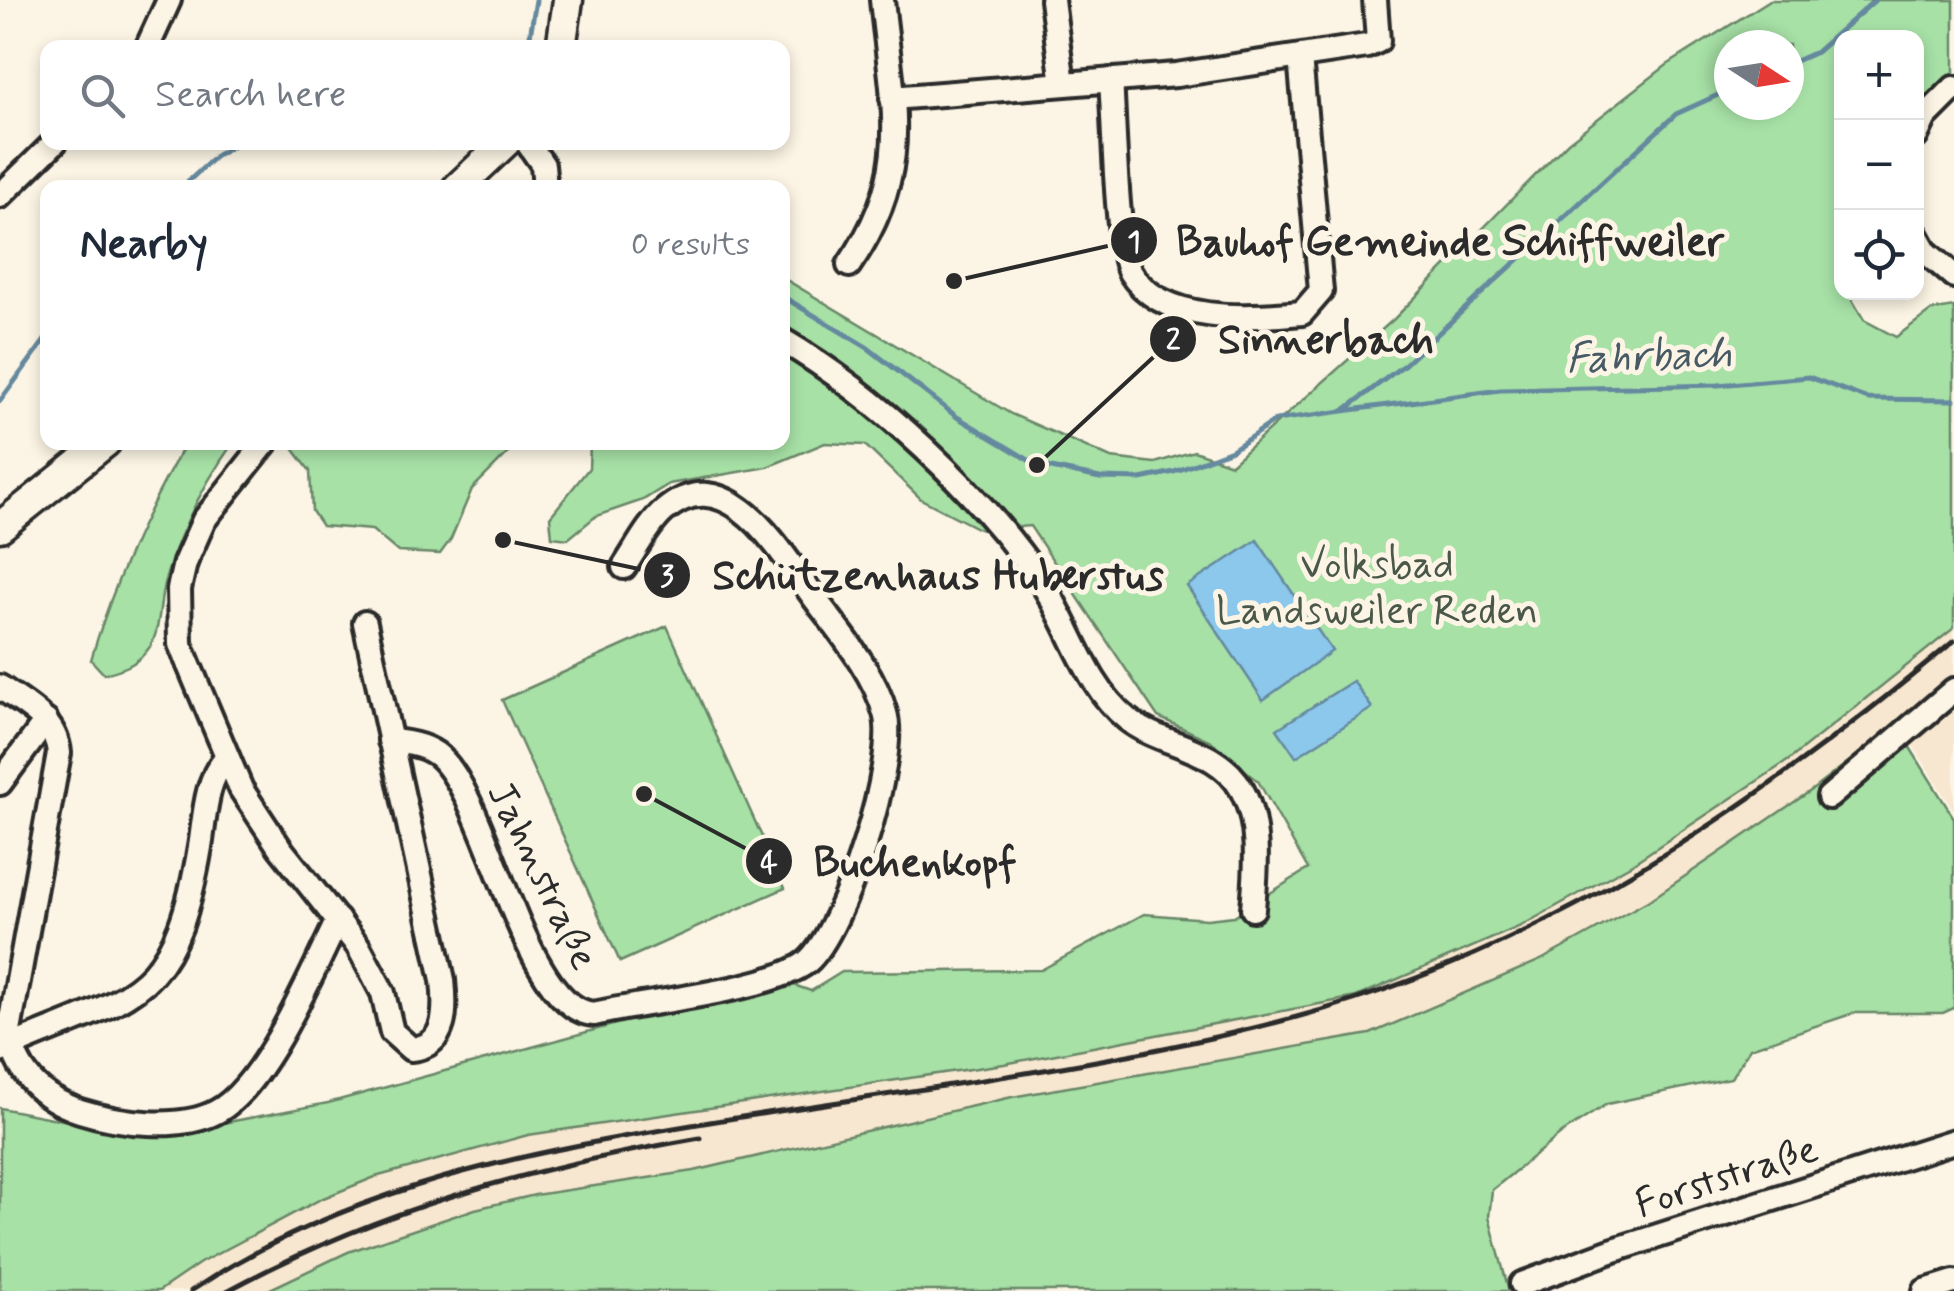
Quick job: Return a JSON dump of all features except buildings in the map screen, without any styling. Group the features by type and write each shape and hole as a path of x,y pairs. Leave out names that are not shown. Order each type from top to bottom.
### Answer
{"main road":[{"path":"562,40 568,0"},
{"path":"466,180 497,150"},
{"path":"0,527 96,450"}],"street":[{"path":"153,40 169,0"},
{"path":"849,265 868,236 890,186 896,142 882,0"},
{"path":"1052,0 1063,84"},
{"path":"892,98 1112,80 1300,57 1378,40 1375,0"},
{"path":"1112,80 1124,257 1142,286 1180,306 1223,318 1302,313 1320,291 1300,57"},
{"path":"1924,120 1954,88"},
{"path":"0,196 47,150"},
{"path":"533,150 543,165 545,180"},
{"path":"1924,248 1954,276"},
{"path":"790,345 838,378 991,513 1049,593 1092,672 1126,718 1199,752 1222,766 1240,787 1254,830 1253,910"},
{"path":"260,450 204,520 179,588 180,644 226,759 263,824 373,969 392,1032 411,1049 431,1044 444,1021 442,980 365,622"},
{"name":"Jahnstraße","path":"390,740 424,747 448,766 469,804 529,944 556,990 574,1008 594,1014 793,972 809,960 832,926 866,840 886,760 885,711 872,682 772,542 732,501 700,496 664,511 624,566"},
{"path":"0,687 46,720 58,736 59,753 6,1048 28,1080 70,1108 132,1120 212,1114 255,1071 287,1025 338,920"},
{"path":"1828,796 1954,690"},
{"path":"0,783 46,720"},
{"path":"6,1048 99,1012 163,965 187,914 210,785 226,759"},
{"name":"Forststraße","path":"1522,1284 1611,1250 1954,1141"},
{"path":"1925,1291 1954,1282"}],"shaded area":[{"path":"1954,628 1954,676 1871,747 1741,841 1653,898 1541,960 1370,1034 694,1171 535,1195 475,1209 348,1252 266,1291 159,1291 200,1263 321,1199 375,1177 528,1135 1004,1064 1356,997 1521,926 1632,864 1789,760"},
{"path":"1954,695 1954,811 1906,734"}],"green space":[{"name":"Volksbad Landsweiler Reden","path":"1770,0 1954,0 1954,76 1924,100 1924,30 1834,30 1834,300 1852,300 1864,320 1896,337 1931,311 1954,307 1954,628 1789,760 1632,864 1521,926 1356,997 1004,1064 528,1135 375,1177 321,1199 200,1263 159,1291 0,1291 0,1108 114,1130 197,1128 328,1103 638,1018 788,983 811,991 842,972 1041,970 1144,914 1207,919 1234,916 1308,869 1258,781 1211,741 1158,717 1030,526 981,530 921,499 865,445 825,443 767,467 669,484 643,500 596,516 568,539 552,537 550,517 589,468 590,450 790,450 790,282 1011,414 1111,458 1155,463 1194,451 1231,464 1394,319 1568,142 1667,65 1714,35 1714,120 1804,120 1804,30 1722,30"},
{"path":"182,450 229,450 202,492 178,543 149,648 129,666 104,674 91,660 120,576"},
{"path":"294,450 511,450 472,489 451,539 440,554 398,552 372,530 322,526 312,511 310,471"},
{"path":"667,626 785,888 620,962 502,700"},
{"path":"1896,725 1954,818 1954,1008 1943,1013 1854,1013 1750,1048 1731,1078 1607,1104 1562,1133 1492,1190 1489,1217 1509,1291 266,1291 348,1252 475,1209 535,1195 694,1171 1012,1097 1370,1034 1541,960 1653,898 1812,790"}],"water":[{"path":"1257,540 1332,651 1263,700 1187,586"},
{"path":"1353,681 1372,708 1296,757 1277,729"}],"waterway":[{"path":"529,40 536,0"},
{"path":"1804,57 1816,52 1875,0"},
{"path":"1346,409 1405,364 1676,114 1714,97"},
{"path":"190,180 226,150"},
{"name":"Fahrbach","path":"790,301 868,348 957,417 1037,465 1100,478 1141,479 1174,472 1232,450 1276,420 1500,390 1718,385 1809,377 1868,399 1954,400"},
{"path":"0,401 40,347"}],"railway":[{"path":"191,1291 251,1254 314,1224 378,1199 511,1160 647,1133 1152,1050 1293,1018 1386,989 1475,954 1644,867 1803,761 1954,641"},
{"path":"227,1291 342,1236 457,1195 576,1163 700,1138"}],"place":[{"name":"Bauhof Gemeinde Schiffweiler","path":"954,281"},
{"name":"Sinnerbach","path":"1037,465"},
{"name":"Schützenhaus Huberstus","path":"503,540"},
{"name":"Buchenkopf","path":"644,794"}]}
